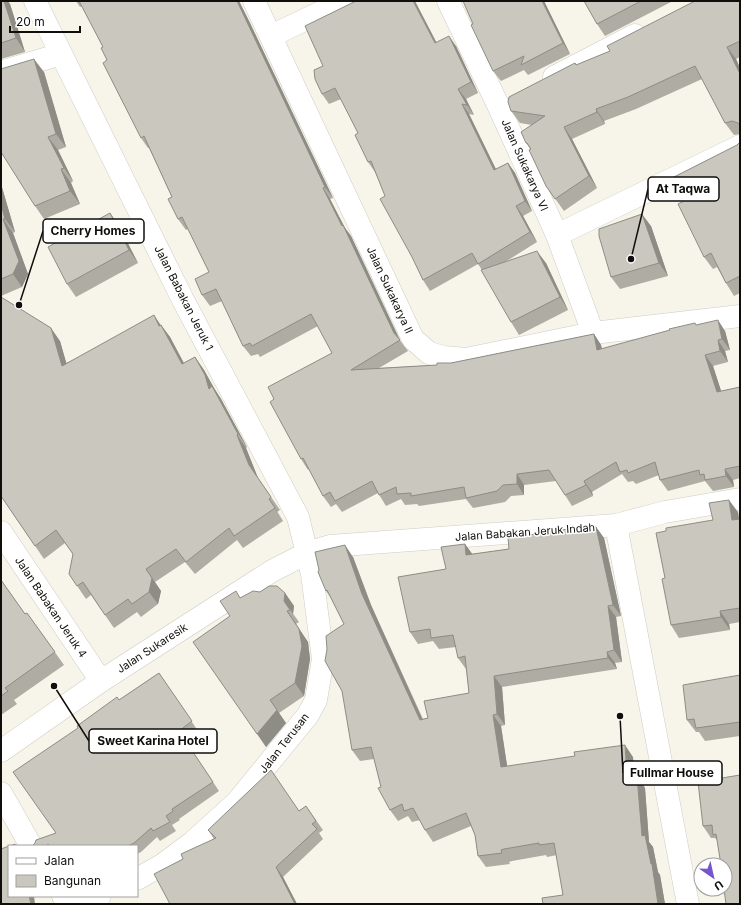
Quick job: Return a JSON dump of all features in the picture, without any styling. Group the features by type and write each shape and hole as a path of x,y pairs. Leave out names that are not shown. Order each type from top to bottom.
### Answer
{"street":[{"name":"Jalan Babakan Jeruk 1","path":"35,1 184,300 291,502 298,517 307,553"},
{"name":"Jalan Sukakarya II","path":"254,1 413,339 429,353 444,357 466,359 593,333 740,316"},
{"path":"271,36 344,1"},
{"name":"Jalan Sukakarya VI","path":"448,1 505,102 557,235 593,333"},
{"path":"533,87 652,26"},
{"path":"1,72 61,54"},
{"path":"557,235 740,146"},
{"name":"Jalan Babakan Jeruk Indah","path":"307,553 330,546 616,525 665,512 740,499"},
{"path":"616,525 688,904"},
{"name":"Jalan Babakan Jeruk 4","path":"1,532 101,681"},
{"name":"Jalan Sukaresik","path":"1,751 101,681 272,571 307,553"},
{"name":"Jalan Terusan","path":"138,878 162,865 193,842 237,802 308,715 316,700 323,659 312,574 307,553"},
{"path":"1,793 30,845"},
{"path":"65,897 70,899 90,897"}],"building":[{"path":"1,1 4,1 16,38 1,43"},
{"path":"79,1 237,1 325,187 323,188 342,226 343,225 394,333 400,340 351,370 451,363 594,334 597,350 670,330 669,329 695,323 696,325 718,320 722,339 718,340 720,351 705,355 717,392 740,387 740,466 725,469 726,476 705,480 704,474 700,475 699,470 660,480 655,462 628,473 627,470 620,472 616,462 584,481 586,485 565,495 549,470 517,474 517,484 503,485 497,491 466,498 464,487 411,496 411,493 397,494 396,487 379,495 372,481 335,501 330,492 323,496 303,458 301,459 270,402 274,399 268,387 332,353 311,314 252,346 250,343 243,346 216,289 202,295 195,279 209,272 182,217 178,219 168,199 172,197 144,136 141,138 103,63 107,60 101,48 103,47"},
{"path":"356,1 413,1 435,43 449,36 471,82 458,89 467,105 462,104 494,170 508,163 525,201 516,206 530,232 478,264 472,253 423,280 380,199 385,196 371,161 368,162 355,135 358,133 335,88 322,94 315,79 314,70 323,66 305,26"},
{"path":"463,1 542,1 563,43 521,65 524,56 493,71 471,25 473,24"},
{"path":"584,1 641,1 597,24"},
{"path":"695,1 740,1 740,41 727,47 740,74 740,125 732,121 725,123 695,66 628,97 596,109 597,112 564,127 589,176 555,199 546,186 529,150 531,149 526,143 521,132 545,116 511,111 508,102 509,97 575,63 576,65 610,51 607,46"},
{"path":"34,59 56,134 48,137 64,168 61,169 70,191 35,206 1,152 1,69"},
{"path":"740,142 740,276 726,283 711,253 704,257 678,204 684,201 672,178 737,145"},
{"path":"1,204 5,219 3,219 19,261 13,274 1,279"},
{"path":"110,213 129,250 67,284 48,247"},
{"path":"642,214 659,263 611,277 599,236 599,229"},
{"path":"537,251 560,297 511,322 481,270"},
{"path":"1,297 51,328 62,366 154,315 182,364 195,357 205,375 209,389 212,386 238,434 237,435 249,465 271,497 269,499 275,508 234,536 229,528 186,562 176,549 146,569 152,578 149,592 132,604 128,599 105,615 83,582 77,586 69,574 73,554 56,530 35,546 1,496"},
{"path":"729,500 732,520 740,519 740,608 720,611 721,617 671,625 662,579 665,578 656,533 666,531 666,528 713,520 709,503"},
{"path":"596,527 613,605 608,606 614,650 607,652 608,658 494,676 497,714 493,715 501,767 575,756 574,752 625,745 626,760 637,776 642,836 645,835 652,864 658,904 543,904 542,898 563,895 554,843 539,845 539,843 504,849 501,850 502,853 478,856 475,835 466,813 425,830 413,808 404,811 402,804 390,810 378,788 381,787 371,747 352,750 342,691 325,661 327,649 326,636 344,624 327,590 326,591 318,572 319,570 315,552 345,545 362,594 420,720 428,718 424,701 469,693 465,656 458,658 453,635 431,638 430,629 410,632 398,577 446,569 441,547 465,544 466,555 509,549 508,538 575,528"},
{"path":"1,580 25,614 27,613 55,652 5,688 8,691 1,696"},
{"path":"269,586 277,586 285,593 284,601 290,610 287,611 299,629 302,646 295,683 270,700 277,710 257,734 193,642 230,616 220,601 236,591 240,598 253,591 260,592"},
{"path":"159,673 192,721 179,731 213,782 172,809 173,811 166,816 170,822 153,831 151,828 130,845 33,845 36,840 56,833 13,772 78,728 77,726 117,697 119,700"},
{"path":"740,675 740,722 696,728 694,719 687,720 683,685"},
{"path":"271,770 299,811 306,806 316,821 312,824 317,829 276,867 295,904 170,904 154,874 183,859 181,854 216,838 208,830"},
{"path":"740,775 740,904 726,904 725,897 733,897 733,857 720,857 716,834 713,835 712,825 703,826 698,782"},
{"path":"8,846 8,897 29,897 31,904 1,904 1,849"}],"place":[{"name":"At Taqwa","path":"631,259"},
{"name":"Cherry Homes","path":"19,305"},
{"name":"Sweet Karina Hotel","path":"54,686"},
{"name":"Fullmar House","path":"620,716"}]}
